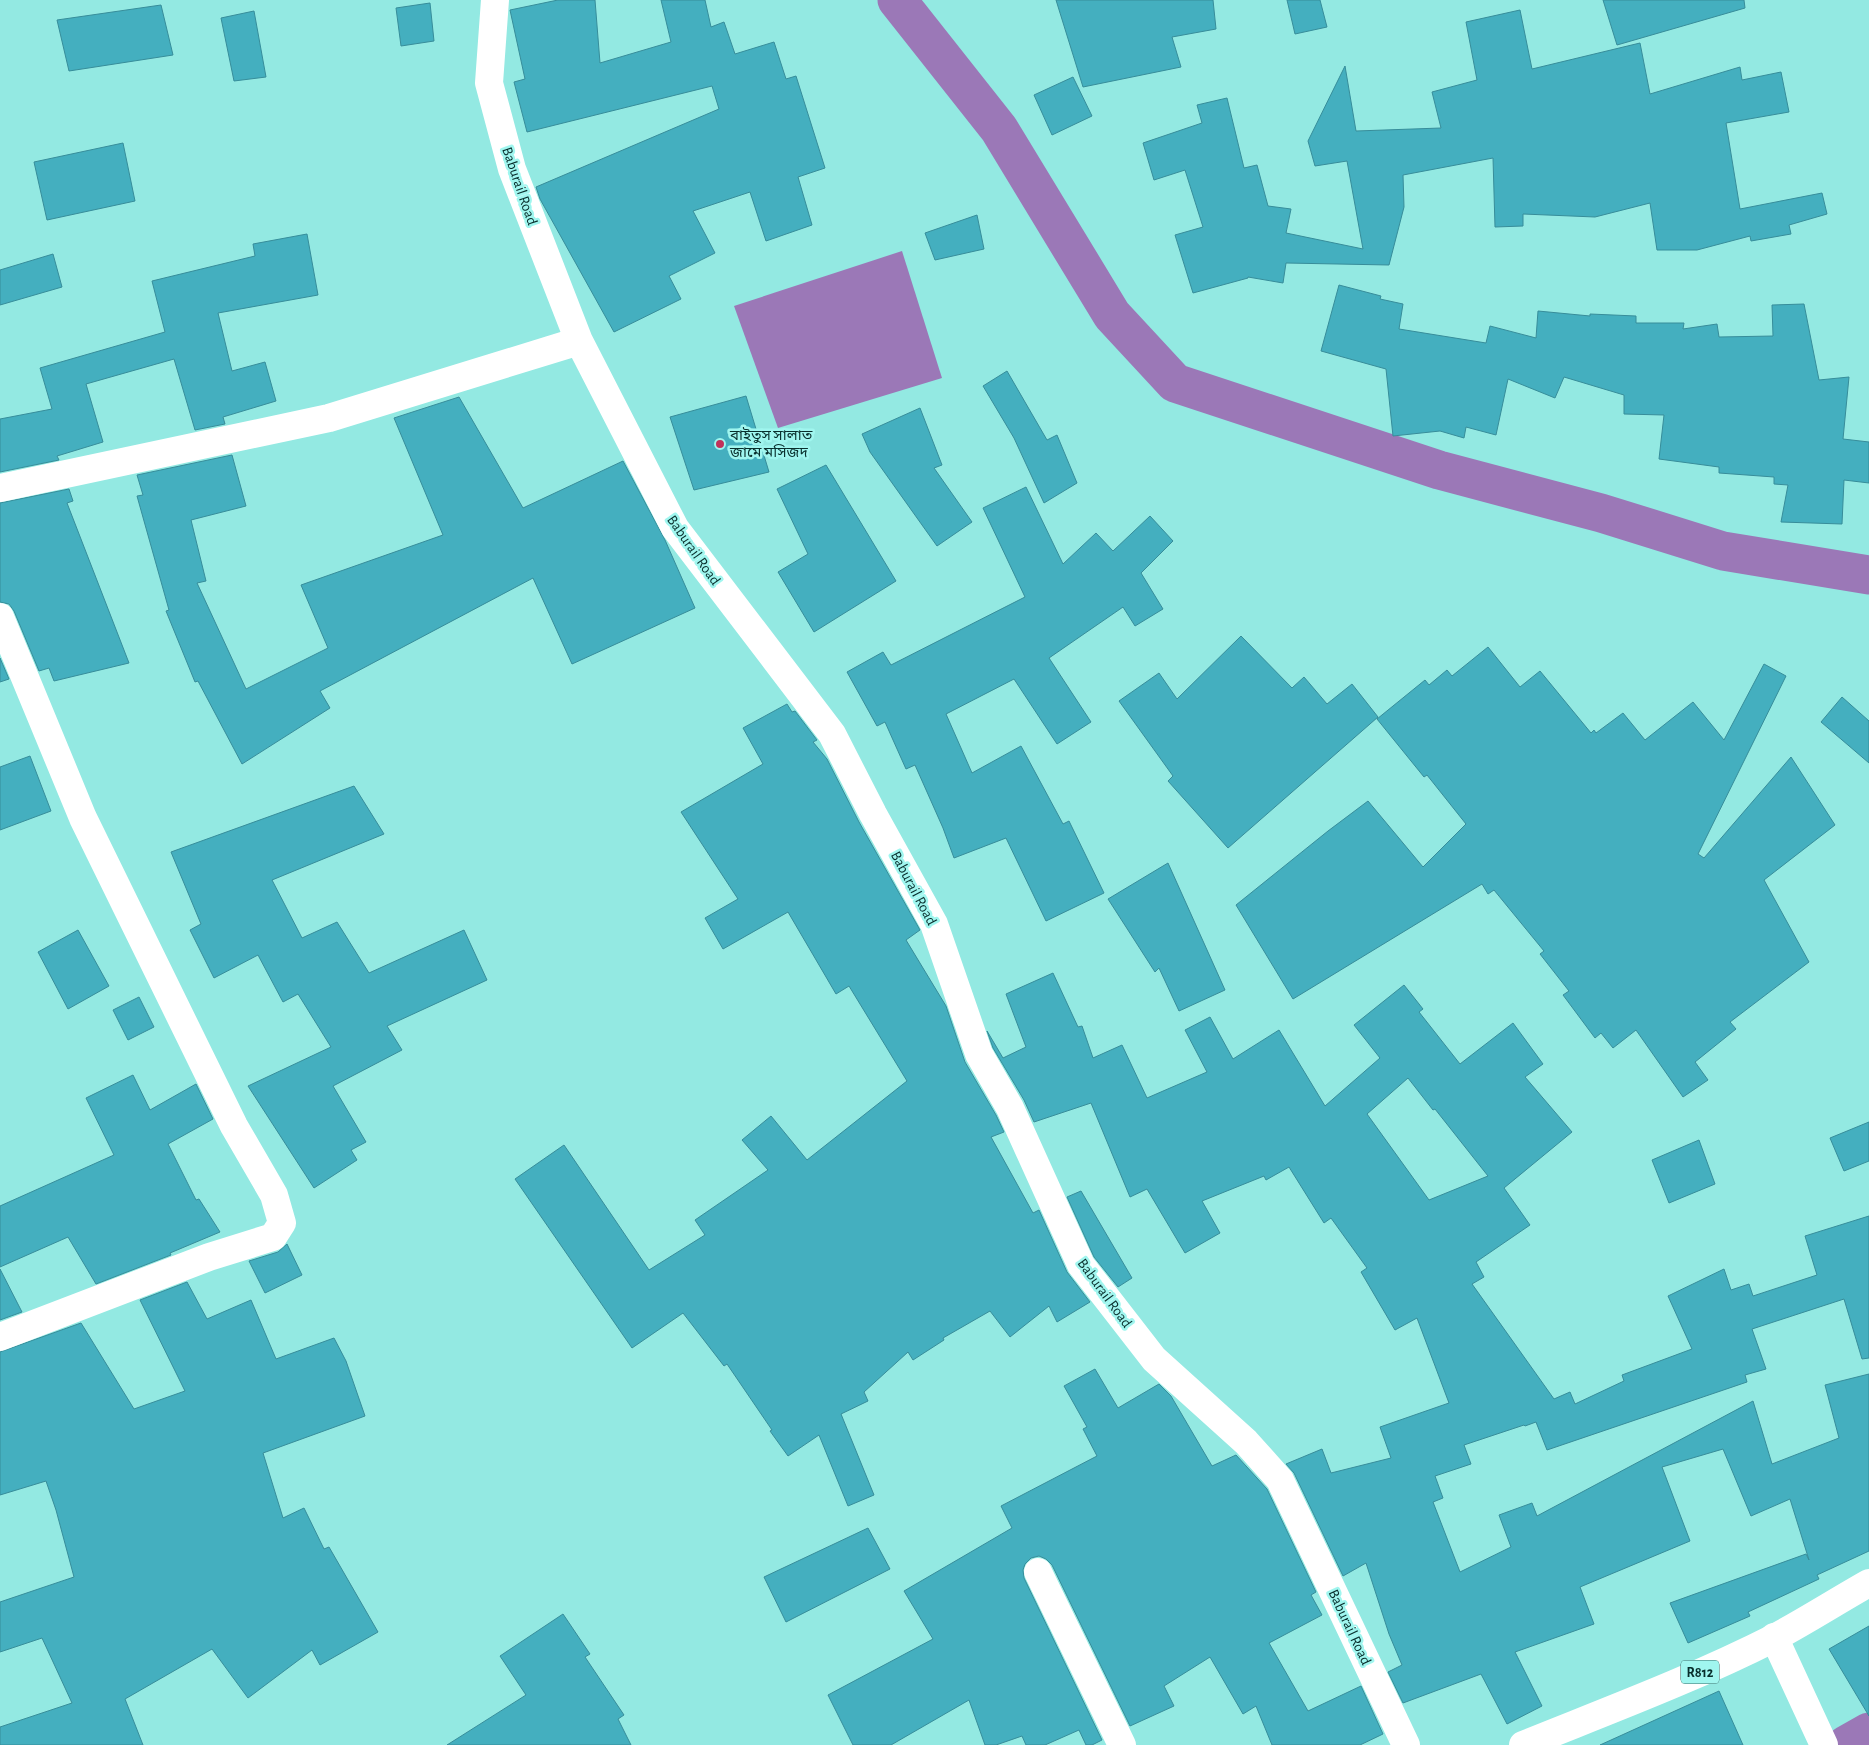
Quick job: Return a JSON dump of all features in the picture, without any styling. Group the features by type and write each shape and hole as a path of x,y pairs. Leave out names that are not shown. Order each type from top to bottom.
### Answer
{"street":[{"name":"Baburail Road","path":"495,0 489,82 512,169 579,341 676,528 832,734 873,814 934,924 979,1054 1010,1108 1081,1265 1154,1359 1246,1442 1280,1480 1406,1745"},
{"path":"0,488 329,418 579,341"},
{"path":"0,617 83,818 234,1126 274,1195 282,1223 273,1237 209,1257 0,1337"},
{"path":"1038,1572 1122,1745"},
{"name":"R812","path":"1523,1745 1678,1682 1774,1637 1869,1583"},
{"path":"1774,1637 1824,1745"}],"shaded area":[{"path":"902,251 942,378 778,428 734,306"}],"building":[{"path":"558,0 595,0 600,63 671,42 661,0 705,0 711,27 724,22 735,54 774,42 786,79 796,76 825,168 798,177 812,225 766,241 750,192 693,211 715,253 669,276 681,299 614,332 540,199 536,187 719,109 712,86 527,132 514,82 525,79 510,10"},
{"path":"1056,0 1213,0 1216,29 1172,37 1181,67 1083,87"},
{"path":"1287,0 1320,0 1327,27 1295,34"},
{"path":"1603,0 1744,0 1745,8 1617,45"},
{"path":"430,3 434,41 401,46 396,8"},
{"path":"161,5 173,55 69,71 57,20"},
{"path":"1520,10 1532,69 1640,43 1650,94 1740,67 1742,80 1781,72 1789,112 1726,123 1740,209 1822,193 1827,214 1789,225 1791,234 1751,241 1750,236 1697,250 1657,250 1650,203 1595,217 1523,214 1523,226 1495,227 1493,158 1403,175 1404,207 1389,265 1286,263 1283,283 1248,277 1193,293 1175,235 1203,227 1185,170 1154,180 1143,143 1202,123 1197,105 1227,98 1244,168 1257,165 1268,206 1291,209 1286,233 1363,249 1347,161 1315,166 1308,141 1345,66 1356,131 1441,128 1432,92 1477,80 1466,22"},
{"path":"254,11 266,77 234,81 221,18"},
{"path":"1073,77 1092,116 1052,135 1034,95"},
{"path":"123,143 135,201 47,220 34,162"},
{"path":"977,215 984,249 935,260 925,233"},
{"path":"307,234 318,295 218,313 232,371 265,362 276,401 223,417 225,424 195,430 174,359 86,384 103,442 57,456 59,460 0,472 0,419 52,409 40,368 165,332 152,281 255,256 253,244"},
{"path":"53,254 62,287 0,305 0,270"},
{"path":"1339,285 1381,296 1380,299 1403,304 1399,329 1486,343 1490,326 1536,338 1538,311 1590,316 1590,314 1636,316 1636,323 1684,323 1683,329 1717,324 1719,337 1773,336 1772,305 1804,304 1819,380 1849,377 1843,439 1869,442 1869,483 1844,480 1842,524 1781,522 1788,485 1774,484 1774,477 1719,473 1719,467 1659,459 1664,415 1624,414 1624,395 1564,377 1555,398 1508,379 1496,435 1466,427 1464,438 1440,431 1393,436 1386,369 1321,351"},
{"path":"1007,371 1047,440 1057,435 1077,483 1044,503 1014,438 983,386"},
{"name":"বাইতুস সালাত জামে মসিজদ","path":"746,396 769,472 694,490 670,417"},
{"path":"459,397 523,508 623,461 665,540 695,608 572,664 533,578 320,691 330,708 242,764 198,681 195,682 166,611 169,610 137,496 143,495 137,475 232,455 246,506 191,520 206,581 197,583 246,689 328,648 301,585 443,535 394,418"},
{"path":"920,408 942,465 934,468 972,522 937,546 870,452 862,434"},
{"path":"826,465 896,581 814,632 778,572 808,554 777,489"},
{"path":"1026,487 1063,564 1096,533 1113,551 1150,516 1173,541 1141,573 1163,609 1135,626 1123,607 1049,658 1091,722 1057,744 1014,679 946,714 972,773 1021,746 1063,824 1069,821 1104,893 1046,921 1006,838 954,858 915,765 906,769 885,722 877,726 847,672 883,652 891,665 1025,597 983,508"},
{"path":"69,489 73,501 67,503 129,663 54,681 49,668 39,671 14,611 9,604 0,602 0,503"},
{"path":"1241,636 1292,688 1304,677 1327,704 1352,684 1378,717 1228,848 1168,781 1173,776 1119,701 1159,673 1177,699"},
{"path":"1488,647 1520,687 1540,671 1591,733 1594,730 1596,733 1623,713 1645,740 1693,702 1724,740 1764,664 1786,676 1698,854 1704,858 1791,757 1835,825 1764,880 1809,962 1730,1022 1736,1029 1695,1062 1708,1080 1683,1097 1636,1030 1613,1048 1601,1033 1595,1038 1563,995 1569,991 1540,954 1544,951 1494,890 1488,894 1482,884 1293,999 1236,905 1368,801 1423,867 1466,824 1427,775 1424,777 1377,719 1425,680 1429,685 1447,670 1452,676"},
{"path":"0,658 9,679 0,682"},
{"path":"1842,697 1869,721 1869,763 1821,722"},
{"path":"787,704 792,712 795,711 817,740 813,742 827,759 859,822 920,930 906,940 946,1006 965,1062 1004,1132 991,1137 1033,1213 1039,1210 1067,1272 1090,1302 1057,1322 1049,1306 1010,1337 990,1311 943,1338 944,1340 913,1360 908,1352 864,1392 868,1401 841,1414 874,1495 848,1506 819,1435 788,1456 727,1364 724,1366 683,1313 632,1348 515,1179 564,1145 649,1270 705,1235 695,1220 768,1170 742,1140 771,1116 807,1160 907,1081 849,986 836,994 788,912 723,949 705,918 738,899 681,812 763,764 743,728"},
{"path":"30,756 51,811 0,830 0,767"},
{"path":"354,786 384,834 272,880 302,938 337,922 369,973 464,930 487,980 387,1026 402,1050 333,1086 366,1142 351,1150 357,1160 314,1188 248,1086 331,1047 298,994 283,1002 258,955 214,978 190,930 201,924 171,852"},
{"path":"1168,863 1225,990 1179,1011 1159,968 1155,972 1108,899"},
{"path":"78,930 109,986 68,1009 38,952"},
{"path":"1053,973 1078,1027 1082,1026 1093,1058 1122,1045 1147,1098 1207,1072 1185,1030 1210,1017 1233,1059 1279,1030 1325,1106 1380,1058 1354,1025 1404,985 1423,1009 1419,1012 1460,1064 1513,1023 1543,1064 1525,1077 1572,1132 1504,1188 1530,1225 1476,1262 1484,1277 1472,1284 1554,1399 1570,1392 1575,1404 1624,1381 1622,1375 1692,1349 1668,1296 1724,1269 1731,1290 1749,1284 1753,1296 1817,1275 1805,1236 1869,1216 1869,1358 1862,1359 1844,1299 1752,1329 1766,1369 1745,1375 1747,1382 1547,1450 1536,1422 1464,1445 1471,1464 1435,1476 1443,1498 1433,1502 1460,1572 1511,1547 1499,1515 1532,1503 1537,1516 1753,1401 1772,1464 1839,1438 1825,1385 1869,1374 1869,1551 1817,1575 1819,1579 1748,1612 1750,1616 1688,1643 1670,1603 1806,1554 1809,1560 1790,1499 1751,1516 1723,1449 1662,1467 1690,1541 1580,1587 1594,1624 1515,1652 1542,1706 1507,1724 1481,1674 1403,1703 1388,1672 1402,1665 1389,1634 1366,1563 1343,1576 1294,1473 1286,1464 1322,1449 1331,1473 1391,1458 1380,1427 1449,1403 1417,1318 1395,1330 1361,1272 1367,1268 1331,1218 1324,1223 1289,1167 1266,1180 1264,1176 1202,1201 1220,1233 1185,1253 1147,1189 1130,1197 1091,1103 1034,1122 1024,1100 993,1048 987,1031 1003,1058 1026,1047 1006,994","holes":["1408,1078 1433,1110 1435,1109 1488,1176 1429,1200 1367,1114"]},
{"path":"139,997 154,1027 128,1040 113,1010"},
{"path":"133,1075 150,1110 196,1084 213,1119 168,1144 196,1200 199,1199 220,1232 170,1253 171,1255 96,1284 68,1237 0,1267 0,1206 114,1155 86,1098"},
{"path":"1869,1122 1869,1161 1844,1171 1830,1138"},
{"path":"1699,1140 1715,1184 1669,1203 1652,1160"},
{"path":"1081,1191 1132,1278 1118,1287 1094,1257 1067,1197"},
{"path":"287,1244 302,1275 265,1293 249,1261 278,1252"},
{"path":"0,1269 22,1312 0,1320"},
{"path":"187,1282 207,1319 251,1300 276,1359 334,1338 346,1361 365,1416 263,1453 283,1518 304,1508 324,1549 329,1547 378,1632 320,1665 312,1650 248,1698 212,1649 125,1699 143,1745 0,1745 0,1727 72,1703 42,1638 0,1652 0,1602 74,1577 46,1481 0,1495 0,1352 81,1323 134,1409 185,1391 140,1300"},
{"path":"1095,1369 1118,1408 1159,1384 1171,1396 1212,1466 1236,1455 1267,1489 1316,1592 1311,1595 1322,1615 1269,1643 1308,1711 1361,1686 1383,1734 1360,1745 1272,1745 1256,1706 1243,1714 1210,1657 1164,1686 1174,1706 1130,1726 1052,1565 1046,1559 1039,1556 1031,1558 1025,1564 1023,1570 1024,1578 1102,1740 1092,1745 1086,1745 1079,1730 1045,1745 1026,1745 1022,1736 996,1745 985,1745 969,1700 891,1745 853,1745 828,1695 933,1639 904,1591 1012,1528 1001,1506 1097,1456 1083,1429 1087,1427 1064,1386"},
{"path":"868,1528 890,1569 786,1622 764,1577"},
{"path":"563,1614 590,1654 585,1657 624,1715 618,1719 631,1745 447,1745 526,1695 500,1656"},
{"path":"1869,1626 1869,1716 1829,1649"},
{"path":"1719,1691 1743,1745 1600,1745"}],"waterway":[{"path":"897,0 999,129 1112,315 1175,383 1439,470 1601,513 1723,551 1869,575"},
{"path":"1846,1745 1869,1732"}],"place":[{"name":"বাইতুস সালাত জামে মসিজদ","path":"720,444"}]}
